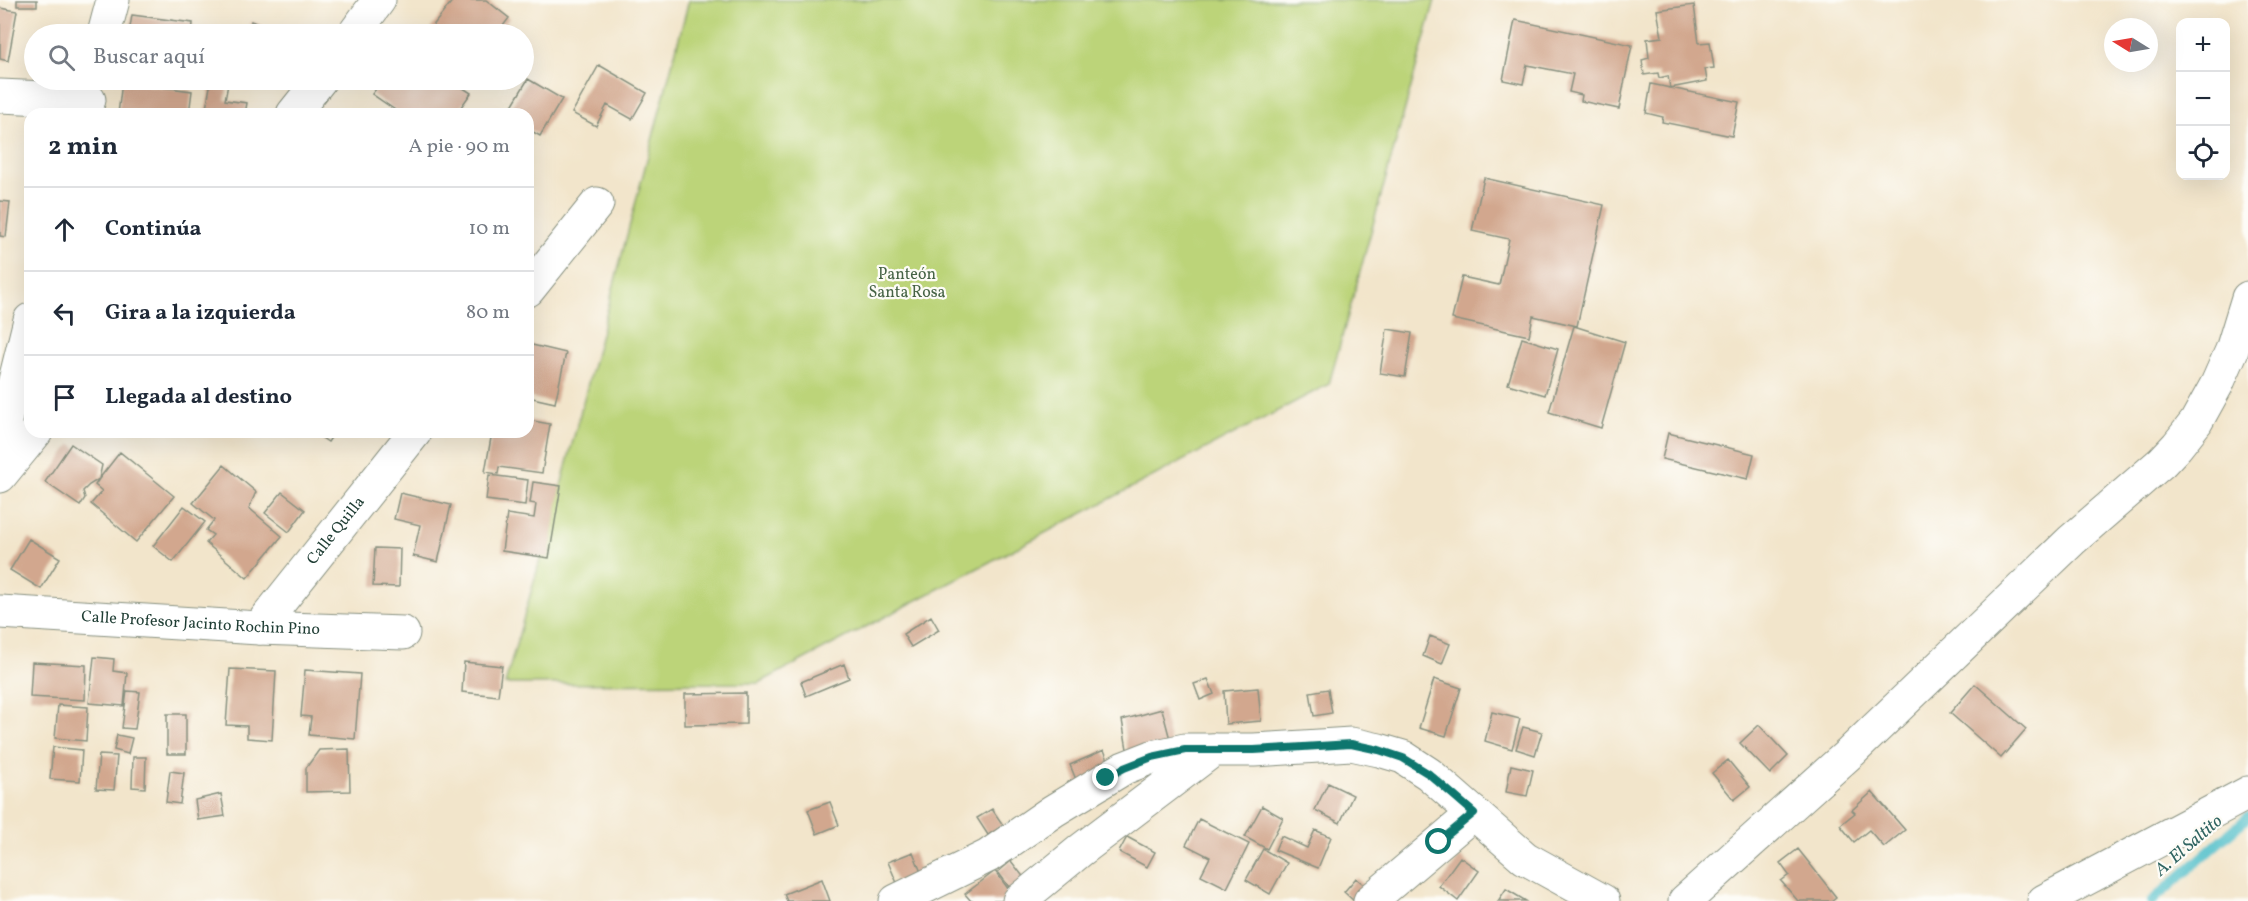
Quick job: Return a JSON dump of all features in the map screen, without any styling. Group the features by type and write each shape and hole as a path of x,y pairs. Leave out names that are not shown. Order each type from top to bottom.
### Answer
{"street":[{"path":"107,24 113,0"},
{"path":"361,24 379,0"},
{"path":"298,108 313,90"},
{"path":"0,96 89,98"},
{"path":"534,283 597,204"},
{"path":"1685,901 1851,752 2072,540 2169,454 2196,422 2217,384 2232,350 2248,298"},
{"path":"0,441 10,355 24,330"},
{"path":"0,476 31,438"},
{"name":"Calle Quilla","path":"259,628 410,438"},
{"name":"Calle Profesor Jacinto Rochin Pino","path":"0,612 259,628 403,633"},
{"path":"896,901 988,856 1053,811 1124,768 1152,757 1185,750 1351,744 1403,758 1429,774 1525,858 1603,901"},
{"path":"1019,901 1081,850 1213,750"},
{"path":"2044,901 2248,792"},
{"path":"1370,901 1474,813"}],"green space":[{"name":"Panteón Santa Rosa","path":"689,0 1435,0 1329,384 759,683 505,684 561,486"}],"building":[{"path":"17,0 37,0 37,6 17,6"},
{"path":"453,0 486,0 509,18 504,24 434,24"},
{"path":"1694,5 1699,43 1710,42 1714,68 1705,69 1707,81 1670,88 1668,76 1659,78 1658,73 1644,75 1642,60 1649,58 1647,39 1662,37 1657,10"},
{"path":"0,8 17,11 8,61 0,59"},
{"path":"132,15 193,23 193,24 131,24"},
{"path":"1515,20 1632,45 1619,109 1581,101 1582,95 1569,92 1573,74 1527,65 1523,84 1503,80"},
{"path":"599,65 647,93 632,119 607,105 596,126 572,113"},
{"path":"534,83 562,99 540,136 534,132 534,108 511,108 521,90 534,90"},
{"path":"1651,84 1739,102 1732,136 1662,122 1663,117 1646,113"},
{"path":"121,90 192,91 190,108 119,108"},
{"path":"209,90 227,90 225,100 247,103 246,108 206,108"},
{"path":"375,90 466,90 471,93 460,108 392,108 372,94"},
{"path":"1484,178 1604,205 1577,326 1533,316 1529,336 1452,319 1462,277 1499,285 1509,239 1472,231"},
{"path":"0,201 10,202 6,237 0,236"},
{"path":"1574,326 1625,342 1601,428 1549,412"},
{"path":"1387,329 1412,333 1405,377 1380,373"},
{"path":"1522,338 1558,349 1545,395 1508,384"},
{"path":"534,345 566,353 555,403 534,398"},
{"path":"534,421 550,424 542,473 499,467 498,474 485,472 491,438 534,438"},
{"path":"1668,433 1754,454 1748,479 1662,459"},
{"path":"71,444 102,465 99,479 83,491 85,498 80,506 45,482"},
{"path":"120,452 174,496 136,542 91,504 102,491 95,485"},
{"path":"224,465 256,492 249,508 282,536 247,578 206,543 213,535 206,530 214,520 193,503"},
{"path":"489,475 528,480 525,505 486,500"},
{"path":"533,482 561,486 549,558 502,551 507,514 534,518 536,504 530,503"},
{"path":"282,492 305,510 289,532 265,513"},
{"path":"400,493 451,505 438,562 413,556 420,525 394,519"},
{"path":"184,506 205,522 173,562 153,546"},
{"path":"29,539 60,558 41,589 10,570"},
{"path":"375,548 400,549 399,587 373,586"},
{"path":"931,616 939,630 911,647 903,634"},
{"path":"1430,636 1450,644 1442,664 1423,656"},
{"path":"94,657 114,659 113,671 127,673 124,706 89,703"},
{"path":"32,662 86,665 85,700 30,697"},
{"path":"464,662 502,666 498,696 462,692"},
{"path":"844,664 849,678 806,696 801,682"},
{"path":"230,669 276,671 272,740 247,738 247,726 226,725"},
{"path":"305,670 360,674 355,739 309,735 311,717 301,716"},
{"path":"1208,679 1214,694 1200,700 1194,684"},
{"path":"1434,679 1461,688 1446,736 1419,728"},
{"path":"1975,684 2026,729 2001,758 1950,713"},
{"path":"1258,688 1261,721 1226,724 1224,691"},
{"path":"1328,689 1332,713 1314,716 1310,692"},
{"path":"127,691 140,692 135,729 122,728"},
{"path":"746,693 746,724 685,725 685,694"},
{"path":"58,705 88,707 86,741 55,738"},
{"path":"1162,709 1172,747 1128,755 1122,720"},
{"path":"1492,712 1520,719 1512,749 1485,741"},
{"path":"167,714 186,714 186,754 167,754"},
{"path":"1759,725 1788,756 1770,774 1740,743"},
{"path":"1523,727 1542,732 1535,755 1516,749"},
{"path":"117,735 132,738 128,754 114,750"},
{"path":"53,747 82,750 80,781 50,779"},
{"path":"349,749 350,791 306,792 306,768 319,750"},
{"path":"1104,750 1113,772 1079,787 1070,765"},
{"path":"99,755 117,756 114,790 96,789"},
{"path":"133,757 146,757 145,788 132,787"},
{"path":"1728,760 1750,787 1734,800 1712,773"},
{"path":"1511,765 1533,770 1527,796 1506,792"},
{"path":"170,771 184,773 180,804 166,802"},
{"path":"1328,783 1353,795 1340,823 1315,810"},
{"path":"1872,792 1905,830 1884,847 1869,830 1854,842 1840,825 1855,813 1852,810"},
{"path":"221,794 225,816 198,820 195,800"},
{"path":"830,802 839,825 817,834 808,810"},
{"path":"1262,806 1283,818 1267,849 1245,837"},
{"path":"992,809 1003,825 988,835 977,818"},
{"path":"1199,819 1249,844 1227,888 1201,875 1210,857 1186,845"},
{"path":"1315,830 1331,837 1318,868 1275,850 1281,836 1307,848"},
{"path":"1127,837 1155,852 1147,867 1119,852"},
{"path":"1263,849 1287,863 1270,894 1246,880"},
{"path":"1798,849 1836,897 1831,901 1798,901 1781,881 1789,875 1780,863"},
{"path":"913,852 924,880 900,890 888,862"},
{"path":"1460,857 1479,871 1458,901 1439,886"},
{"path":"1011,861 1029,884 1015,895 998,872"},
{"path":"995,871 1015,898 1012,901 971,901 965,894"},
{"path":"1356,878 1368,888 1354,901 1344,892"},
{"path":"822,879 830,901 787,901 784,894"},
{"path":"1506,889 1526,901 1498,901"}],"waterway":[{"name":"A. El Saltito","path":"2152,901 2248,817"}],"route":[{"path":"1106,778 1152,757 1185,750 1254,750 1351,744 1403,758 1429,774 1474,813 1439,842"}]}
